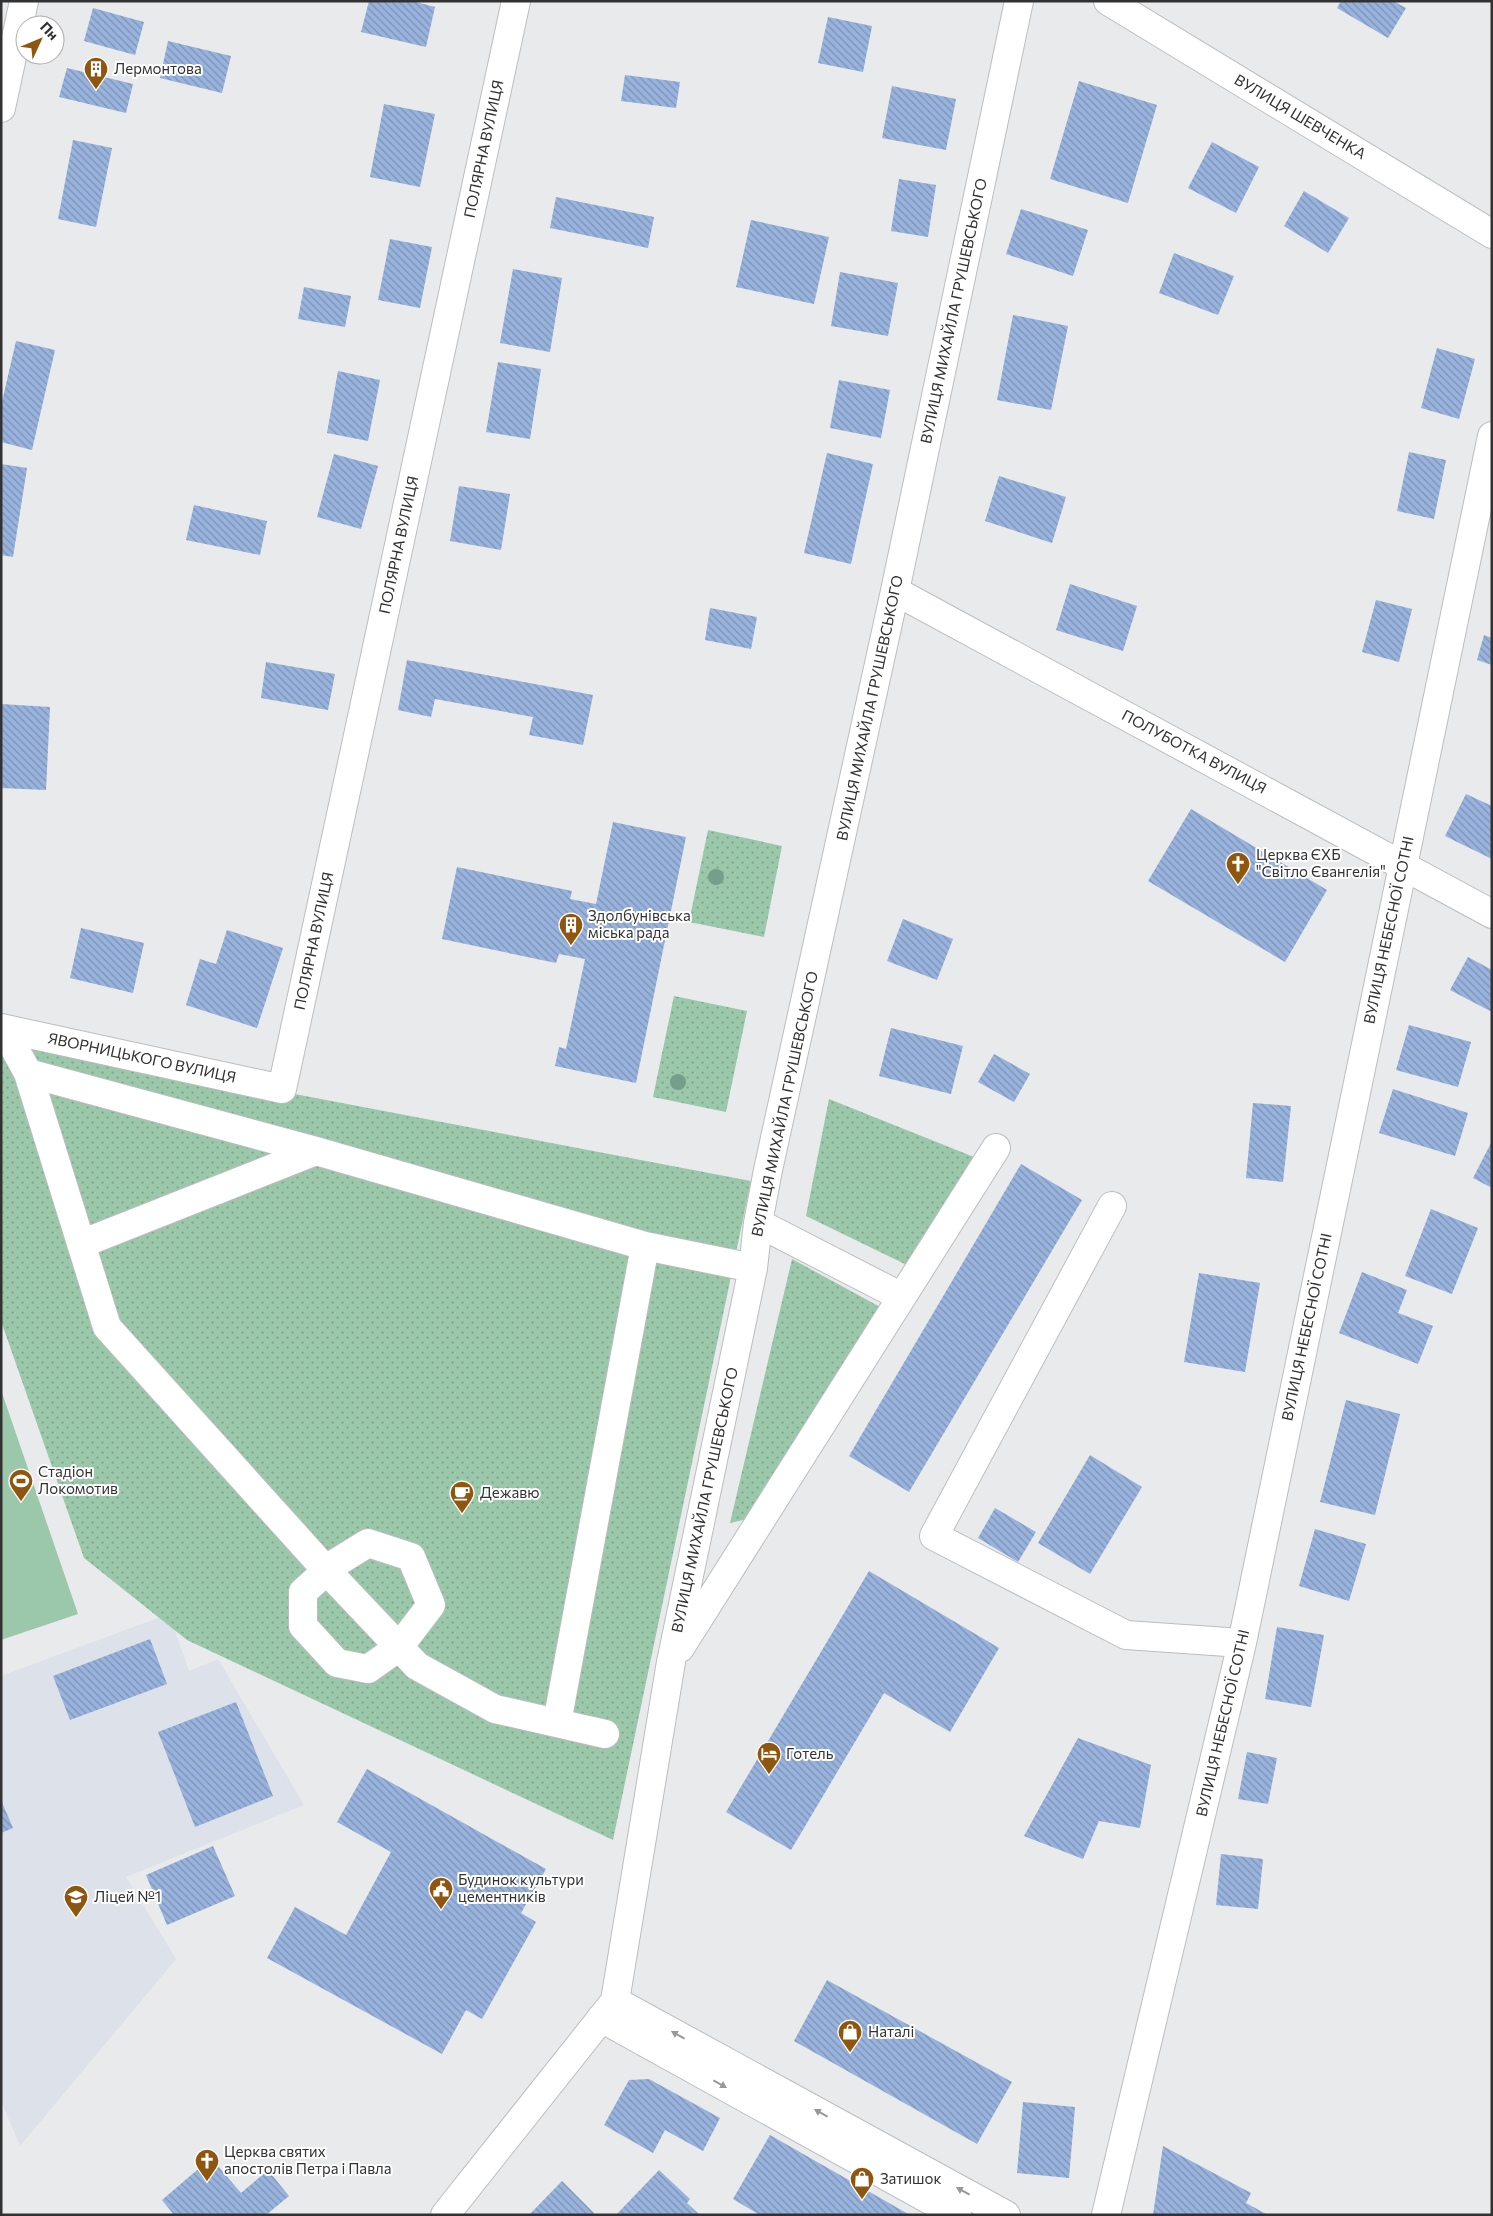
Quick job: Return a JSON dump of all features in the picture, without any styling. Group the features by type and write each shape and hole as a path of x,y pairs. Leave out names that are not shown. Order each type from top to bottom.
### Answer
{"street":[{"path":"1,108 24,1"},
{"name":"ПОЛЯРНА ВУЛИЦЯ","path":"282,1089 516,1"},
{"name":"ВУЛИЦЯ МИХАЙЛА ГРУШЕВСЬКОГО","path":"445,2215 608,2010 671,1662 754,1268 758,1223 768,1170 895,591 1018,1"},
{"name":"ВУЛИЦЯ ШЕВЧЕНКА","path":"1108,1 1492,234"},
{"name":"ВУЛИЦЯ НЕБЕСНОЇ СОТНІ","path":"1106,2215 1242,1643 1492,436"},
{"name":"ПОЛУБОТКА ВУЛИЦЯ","path":"895,591 1492,914"},
{"path":"3,1028 28,1073 107,1327 327,1570 417,1666 494,1709 605,1734"},
{"name":"ЯВОРНИЦЬКОГО ВУЛИЦЯ","path":"3,1028 282,1089"},
{"path":"28,1073 316,1151 645,1246 754,1268"},
{"path":"671,1662 996,1148"},
{"path":"81,1244 316,1151"},
{"path":"1112,1206 934,1536 1126,1635 1242,1643"},
{"path":"758,1223 902,1297"},
{"path":"557,1723 645,1246"},
{"path":"368,1543 411,1557 430,1605 399,1647 368,1669 337,1663 303,1626 303,1592 327,1570 368,1543"},
{"path":"608,2010 957,2215"},
{"path":"608,2010 1006,2215"}],"shaded area":[{"name":"Ліцей №1","path":"169,1614 189,1671 218,1659 304,1805 126,1877 176,1959 20,2146 1,2101 1,1676"}],"green space":[{"path":"708,830 782,846 764,937 689,922"},
{"path":"674,996 747,1011 726,1112 653,1097"},
{"path":"1,1038 751,1181 613,1840 187,1640 84,1558 1,1321"},
{"path":"829,1099 974,1157 913,1268 806,1216"},
{"path":"792,1259 882,1308 752,1518 730,1523"},
{"name":"Стадіон Локомотив","path":"1,1390 78,1614 1,1640"}],"building":[{"path":"369,1 412,1 435,7 426,47 361,32"},
{"path":"1341,1 1393,1 1406,8 1388,38 1337,8"},
{"name":"Лермонтова","path":"93,8 144,22 135,55 84,41"},
{"path":"828,17 872,26 863,72 818,63"},
{"path":"168,41 231,56 222,93 160,78"},
{"name":"Лермонтова","path":"67,68 133,84 126,113 59,97"},
{"path":"625,75 680,82 676,108 621,101"},
{"path":"1079,81 1157,105 1128,203 1050,179"},
{"path":"892,86 956,99 946,150 882,138"},
{"path":"384,104 435,114 420,187 370,177"},
{"path":"73,140 112,148 96,227 58,219"},
{"path":"1212,142 1259,167 1236,213 1188,188"},
{"path":"899,179 936,185 928,237 891,231"},
{"path":"1304,191 1349,218 1328,253 1284,226"},
{"path":"556,197 654,217 648,248 550,228"},
{"path":"1021,209 1088,230 1073,276 1006,254"},
{"path":"751,220 829,237 814,304 736,287"},
{"path":"390,239 432,247 420,308 378,300"},
{"path":"1174,253 1234,276 1218,315 1159,293"},
{"path":"513,269 562,278 550,352 500,343"},
{"path":"840,272 898,283 888,336 831,326"},
{"path":"304,287 351,296 345,327 298,319"},
{"path":"1013,315 1068,326 1051,410 997,400"},
{"path":"16,341 55,350 32,450 1,442 1,406"},
{"path":"1437,348 1475,359 1459,419 1421,408"},
{"path":"498,362 541,369 530,439 486,432"},
{"path":"338,371 380,380 368,441 327,433"},
{"path":"839,380 890,390 881,438 830,428"},
{"path":"1409,452 1446,460 1434,519 1397,511"},
{"path":"827,453 873,464 851,564 804,553"},
{"path":"334,454 378,466 361,529 317,517"},
{"path":"1,464 27,468 13,557 1,555"},
{"path":"999,476 1066,497 1052,543 985,521"},
{"path":"459,486 510,494 501,550 450,541"},
{"path":"194,505 267,521 260,555 186,540"},
{"path":"1070,584 1137,606 1123,651 1056,630"},
{"path":"1376,600 1412,609 1399,662 1362,652"},
{"path":"710,608 757,617 751,649 705,640"},
{"path":"1484,635 1492,638 1492,665 1477,660"},
{"path":"407,660 593,695 583,745 529,735 533,717 435,699 431,717 398,710"},
{"path":"266,662 335,674 328,710 261,698"},
{"path":"1,704 50,707 46,790 1,788"},
{"path":"1466,794 1492,806 1492,859 1445,836"},
{"name":"Церква ЄХБ \"Світло Євангелія\"","path":"1191,809 1327,890 1285,962 1148,881"},
{"name":"Здолбунівська міська рада","path":"613,822 686,837 636,1083 555,1066 559,1047 566,1049 585,959 559,954 556,963 442,939 457,867 572,891 570,899 596,904"},
{"path":"903,919 953,939 937,980 887,961"},
{"path":"81,928 144,943 133,993 70,978"},
{"path":"227,930 283,948 257,1028 186,1005 200,959 216,964"},
{"path":"1468,957 1492,970 1492,1012 1450,990"},
{"path":"1409,1025 1471,1042 1458,1087 1396,1070"},
{"path":"891,1028 963,1046 951,1094 879,1076"},
{"path":"994,1054 1030,1074 1014,1102 978,1082"},
{"path":"1393,1089 1468,1113 1455,1156 1379,1133"},
{"path":"1253,1103 1291,1106 1283,1182 1246,1178"},
{"path":"1492,1141 1492,1188 1473,1178"},
{"path":"1021,1164 1082,1200 909,1492 849,1456"},
{"path":"1431,1209 1478,1228 1452,1294 1405,1276"},
{"path":"1362,1272 1407,1290 1398,1313 1433,1326 1418,1364 1339,1333"},
{"path":"1199,1273 1260,1283 1245,1372 1184,1362"},
{"path":"1346,1400 1400,1414 1375,1515 1320,1502"},
{"path":"1090,1455 1142,1487 1090,1574 1038,1543"},
{"path":"995,1508 1036,1532 1018,1562 978,1538"},
{"path":"1315,1529 1366,1544 1349,1601 1299,1586"},
{"path":"869,1571 999,1648 950,1732 884,1693 791,1850 726,1812"},
{"path":"1277,1627 1324,1635 1311,1707 1265,1699"},
{"path":"150,1639 167,1684 70,1720 53,1676"},
{"path":"236,1702 273,1796 195,1827 158,1732"},
{"path":"1078,1738 1151,1765 1140,1828 1099,1821 1083,1859 1024,1836"},
{"path":"1247,1752 1277,1758 1268,1804 1238,1799"},
{"name":"Будинок культури цементників","path":"367,1769 546,1869 521,1913 536,1922 482,2019 466,2010 442,2054 267,1958 295,1907 346,1935 391,1852 337,1822"},
{"path":"1,1800 13,1828 1,1833"},
{"path":"213,1846 235,1896 167,1925 146,1875"},
{"path":"1221,1854 1263,1859 1258,1909 1216,1905"},
{"path":"827,1980 1012,2082 977,2144 794,2041"},
{"path":"649,2079 720,2118 703,2151 665,2130 653,2153 604,2125 629,2080"},
{"path":"1023,2102 1075,2107 1069,2178 1017,2173"},
{"path":"770,2135 910,2215 760,2215 733,2199"},
{"path":"1163,2146 1251,2193 1246,2203 1268,2215 1153,2215"},
{"name":"Церква святих апостолів Петра і Павла","path":"211,2158 241,2193 268,2170 289,2196 266,2215 174,2215 162,2200"},
{"path":"659,2170 690,2199 687,2203 700,2215 616,2215"},
{"path":"562,2181 594,2213 592,2215 529,2215"}],"place":[{"name":"Лермонтова","path":"96,90"},
{"name":"Церква ЄХБ \"Світло Євангелія\"","path":"1238,885"},
{"name":"Здолбунівська міська рада","path":"571,946"},
{"name":"Стадіон Локомотив","path":"21,1502"},
{"name":"Дежавю","path":"462,1514"},
{"name":"Готель","path":"769,1775"},
{"name":"Будинок культури цементників","path":"441,1910"},
{"name":"Ліцей №1","path":"76,1918"},
{"name":"Наталі","path":"850,2053"},
{"name":"Церква святих апостолів Петра і Павла","path":"207,2182"},
{"name":"Затишок","path":"862,2200"}]}
